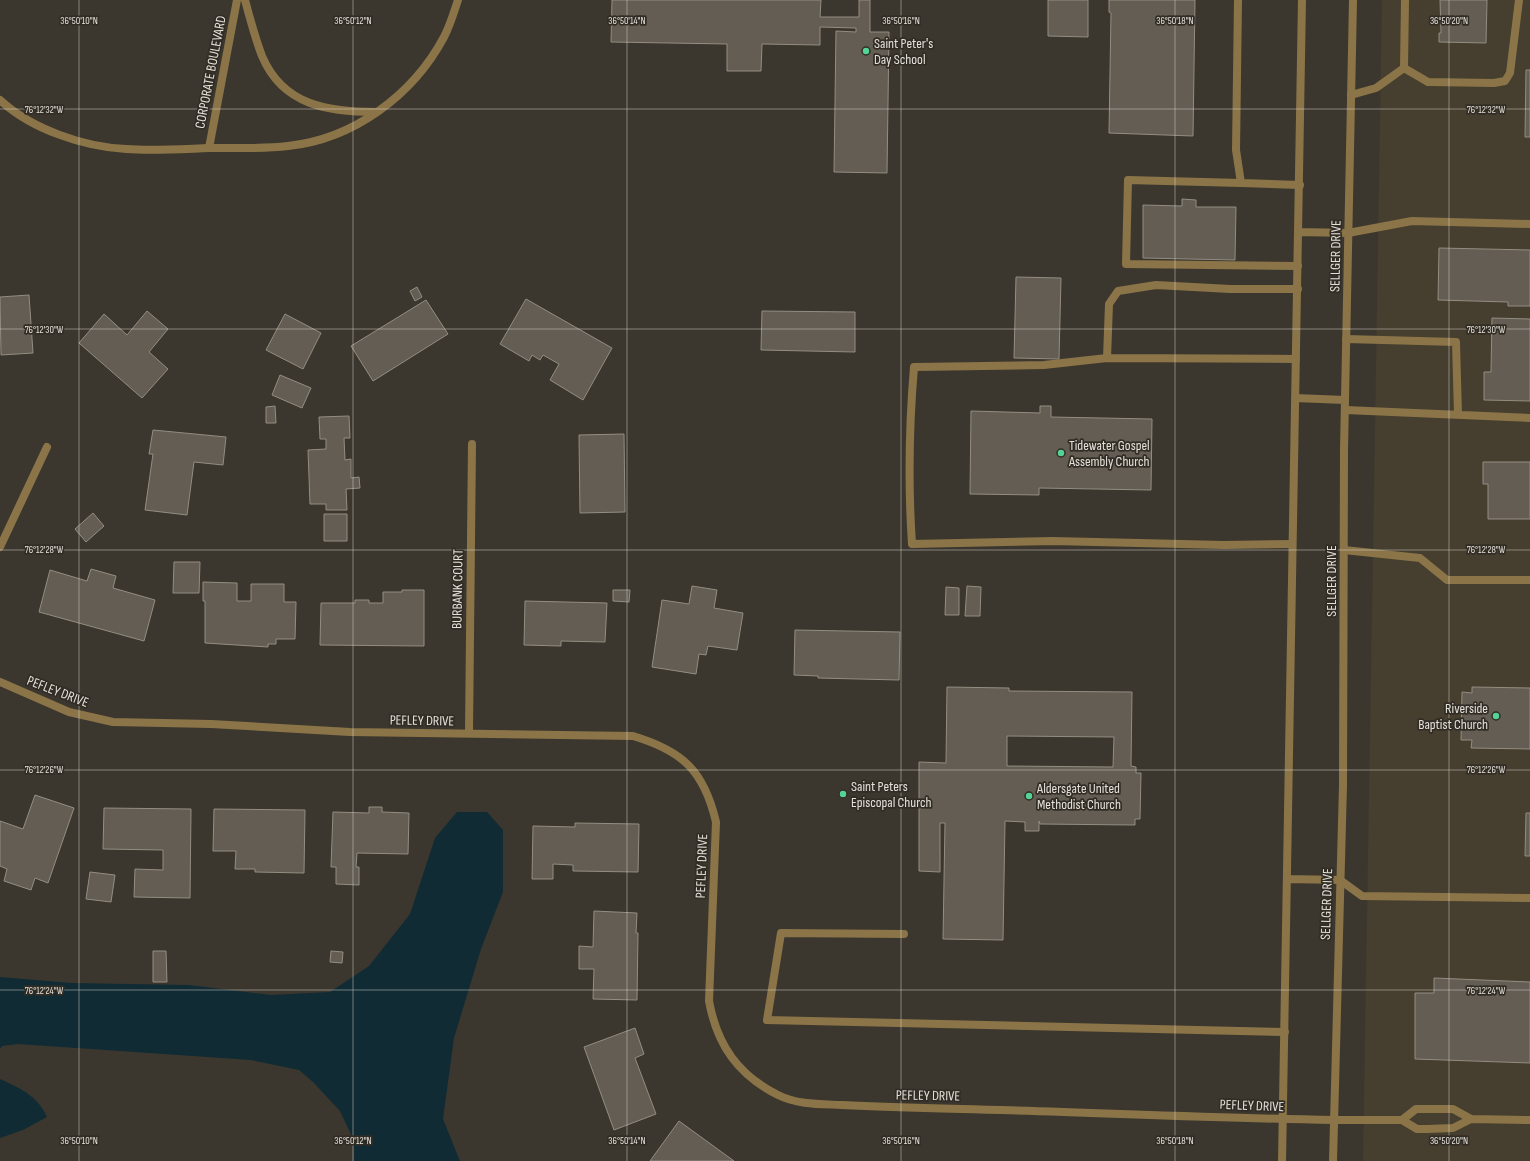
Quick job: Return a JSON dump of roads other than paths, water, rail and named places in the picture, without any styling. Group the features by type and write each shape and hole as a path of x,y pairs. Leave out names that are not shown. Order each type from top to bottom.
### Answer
{"street":[{"name":"CORPORATE BOULEVARD","path":"209,148 237,0"},
{"path":"245,0 262,57 274,77 292,95 315,106 347,112 377,112"},
{"path":"0,100 8,107 40,127 77,141 125,149 289,146 327,138 362,122 395,100 419,74 444,37 458,0"},
{"path":"1238,0 1236,150 1241,183"},
{"path":"1282,1161 1302,0"},
{"name":"SELLGER DRIVE","path":"1333,1161 1343,785 1345,400 1353,0"},
{"path":"1404,68 1405,0"},
{"path":"1404,68 1428,82 1494,83 1504,81 1510,73 1519,0"},
{"path":"1351,95 1376,88 1404,68"},
{"path":"1298,266 1126,264 1128,180 1300,185"},
{"path":"1299,232 1348,233 1412,221 1530,224"},
{"path":"1107,358 1109,304 1118,291 1156,285 1230,289 1298,289"},
{"path":"1346,339 1456,342 1458,415"},
{"path":"1292,544 1224,545 1053,541 912,544 909,496 910,432 914,367 1044,365 1107,358 1296,359"},
{"path":"1295,398 1345,400"},
{"path":"1345,410 1530,418"},
{"name":"BURBANK COURT","path":"469,733 472,444"},
{"path":"0,547 47,447"},
{"path":"1344,550 1420,558 1447,580 1530,580"},
{"name":"PEFLEY DRIVE","path":"0,682 69,712 113,722 211,724 350,732 633,736 659,744 681,758 699,778 711,801 716,822 709,1001 712,1017 722,1044 735,1063 755,1082 780,1096 802,1103 893,1108 1102,1112 1283,1119 1402,1120"},
{"path":"1288,879 1340,880 1362,896 1530,898"},
{"path":"904,934 781,933 767,1020 1285,1032"},
{"path":"1471,1119 1453,1109 1416,1109 1402,1120 1417,1129 1427,1129 1453,1128 1471,1119 1530,1120"}],"water":[{"path":"457,812 487,812 503,830 503,892 481,949 454,1038 443,1119 460,1161 354,1161 354,1141 340,1111 313,1082 299,1070 251,1060 18,1044 2,1046 0,1049 0,977 71,983 189,985 271,995 330,992 369,966 410,914 435,838"},
{"path":"0,1079 33,1098 43,1109 47,1117 23,1130 0,1138"}],"place":[{"name":"Saint Peter's Day School","path":"866,51"},
{"name":"Tidewater Gospel Assembly Church","path":"1061,453"},
{"name":"Riverside Baptist Church","path":"1496,716"},
{"name":"Saint Peters Episcopal Church","path":"843,794"},
{"name":"Aldersgate United Methodist Church","path":"1029,796"}]}
